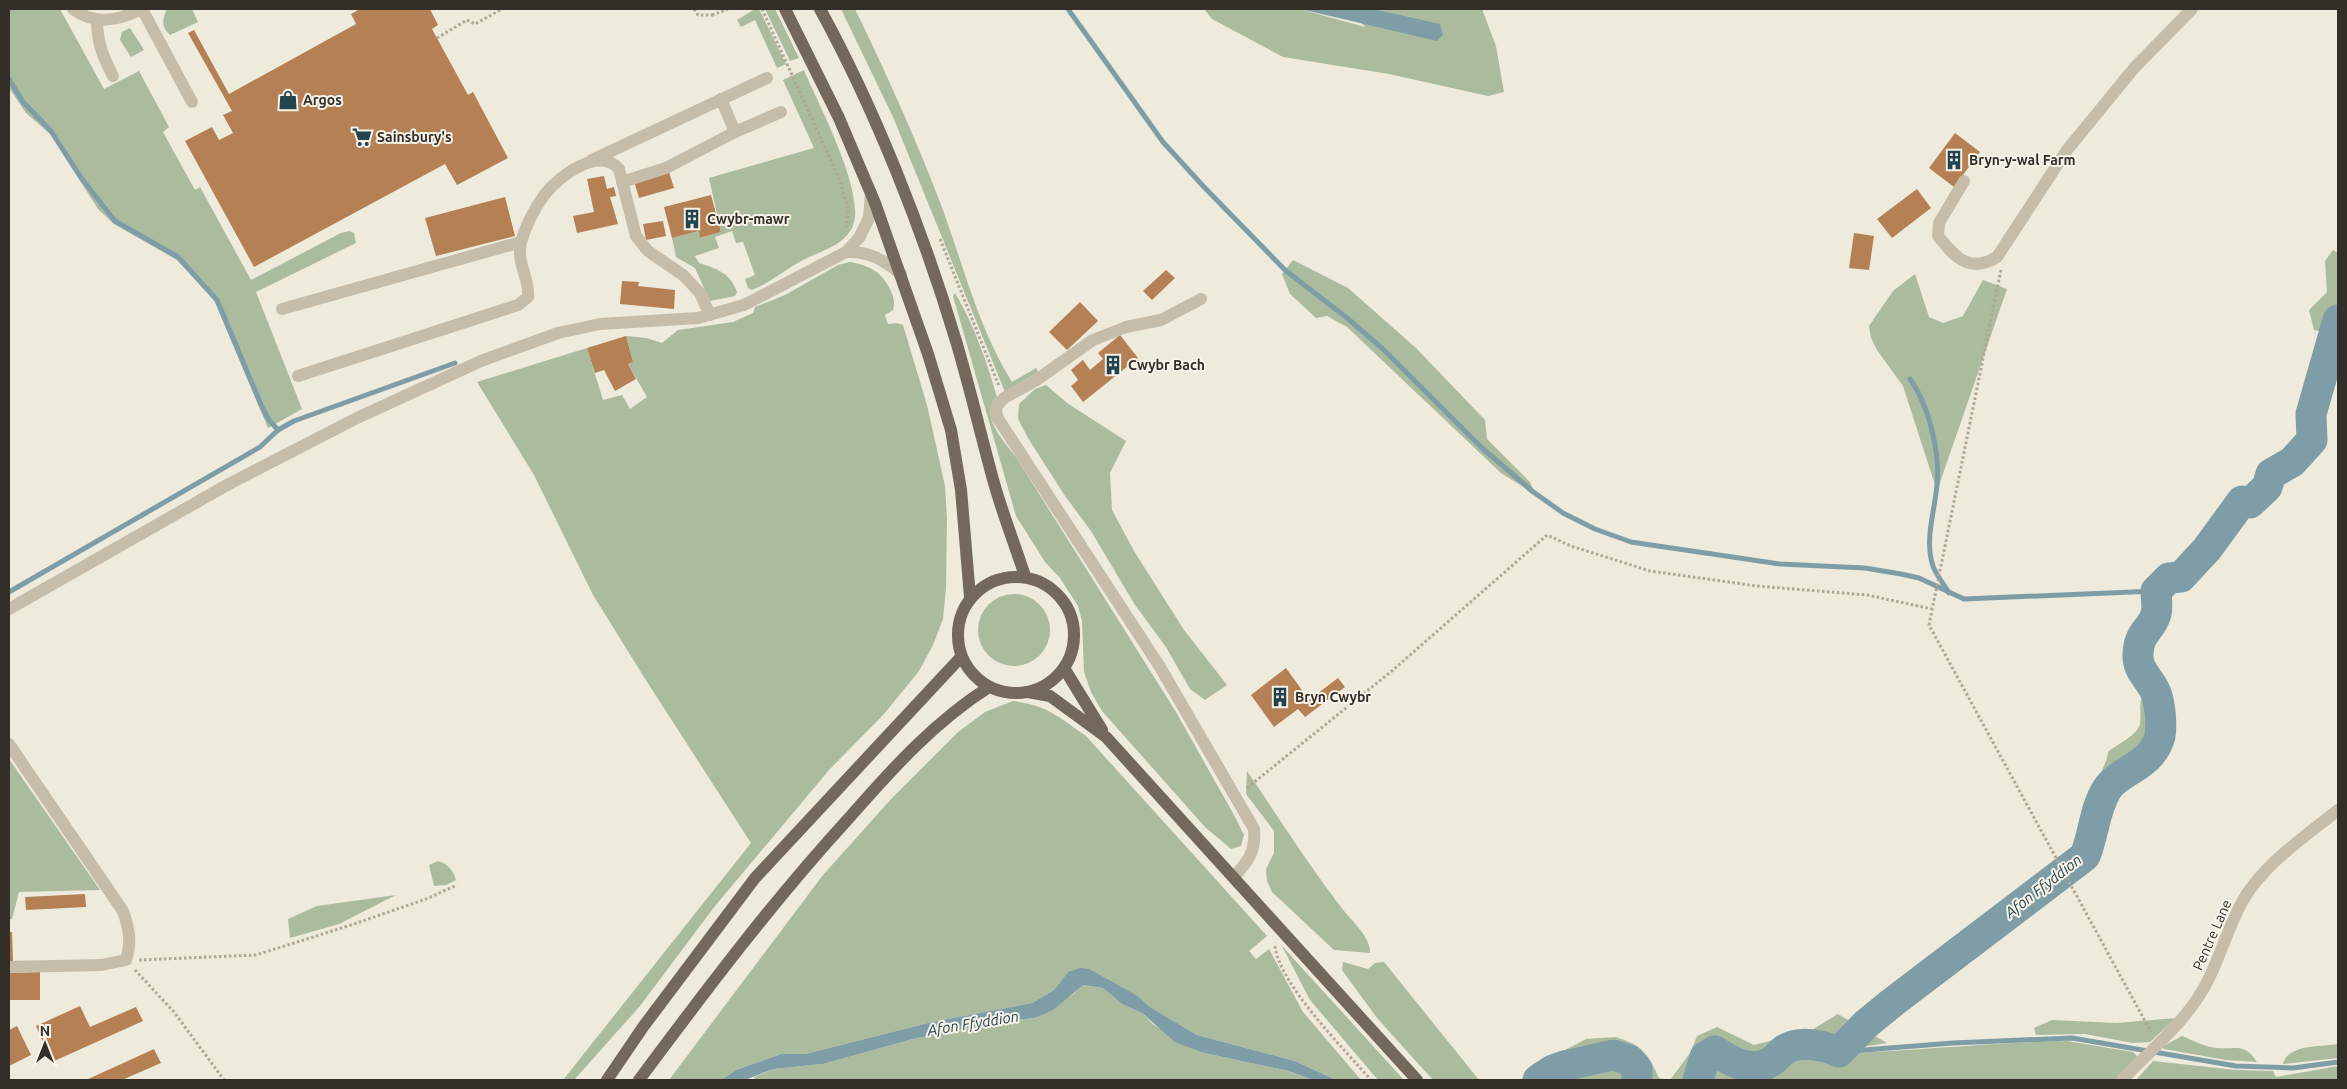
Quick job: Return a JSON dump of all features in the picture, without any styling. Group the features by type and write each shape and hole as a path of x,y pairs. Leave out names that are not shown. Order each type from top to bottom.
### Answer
{"main road":[{"path":"785,9 839,118 871,193 901,274 951,430 961,490 970,597"},
{"path":"820,9 865,101 932,266 956,340 995,485 1026,576"},
{"path":"1028,692 1050,683 1064,668 1070,658 1075,638 1073,620 1065,602 1045,584 1026,576 1005,577 986,584 970,597 958,622 957,638 961,658 973,675 989,688 1007,693 1028,692 1050,696 1106,737"},
{"path":"607,1080 643,1027 755,878 961,658"},
{"path":"1064,668 1106,737 1416,1080"},
{"path":"639,1080 741,944 804,867 895,766 958,707 989,688"}],"street":[{"path":"73,9 81,15 97,20 116,19 141,9 192,102"},
{"path":"1964,181 1942,216 1939,223 1938,236 1961,261 1976,265 1989,262 1997,257 2068,150 2135,67 2192,9"},
{"path":"97,20 97,35 101,52 113,76"},
{"path":"298,376 518,305 528,297 529,290 518,253 521,242 531,216 545,194 564,176 585,163 767,78"},
{"path":"721,99 735,132"},
{"path":"622,182 666,168 735,132 781,112"},
{"path":"585,163 600,161 614,163 619,170 636,236 648,251 683,275 700,293 710,315"},
{"path":"9,609 227,485 358,418 481,361 558,332 600,324 698,318 744,305 846,252 859,238 869,218 871,193"},
{"path":"282,309 521,242"},
{"path":"846,252 860,251 877,256 901,274"},
{"path":"1201,299 1161,320 1126,327 1093,340 1035,381 1004,398 996,408 997,417 1160,667 1234,798 1254,829 1255,840 1251,859 1234,877"},
{"path":"9,744 123,911 130,930 130,947 126,960 102,965 9,967"},
{"name":"Pentre Lane","path":"2122,1080 2183,1017 2206,986 2243,901 2264,873 2338,810"}],"path":[{"path":"437,38 467,20 475,24 502,9"},
{"path":"694,9 698,15 711,16 728,9"},
{"path":"762,9 839,178 848,208 846,252"},
{"path":"2002,266 1929,625 2158,1044"},
{"path":"1234,798 1393,670 1547,535 1571,546 1650,571 1757,586 1867,596 1932,609"},
{"path":"126,960 173,960 256,954 351,925 426,899 458,885"},
{"path":"1274,944 1280,965 1301,996 1371,1080"},
{"path":"126,960 174,1012 224,1080"}],"green space":[{"path":"9,9 60,9 104,89 139,71 169,127 163,132 195,190 200,187 251,280 341,233 349,231 354,233 356,243 256,292 302,409 268,428 214,300 177,260 114,224 98,209 50,134 26,113 9,88"},
{"path":"167,9 192,9 198,22 170,35 163,23"},
{"path":"755,9 759,9 786,64 777,68 755,20 741,27 737,20"},
{"path":"765,9 775,9 799,58 790,61"},
{"path":"841,9 855,9 890,83 933,184 981,320 1000,362 1012,382 1036,368 1038,372 1005,392 893,117"},
{"path":"1204,9 1300,9 1365,27 1349,9 1482,9 1496,46 1504,92 1488,96 1389,74 1283,57 1212,19"},
{"path":"130,28 144,50 131,57 120,40 122,32"},
{"path":"804,70 830,126 848,173 855,213 852,228 843,239 830,248 801,261 752,290 748,288 745,279 755,275 743,242 736,243 732,231 715,237 719,248 695,256 699,263 718,270 727,276 737,292 735,296 710,301 695,268 676,257 672,238 699,231 701,238 721,232 709,178 814,148 783,80"},
{"path":"2333,250 2338,253 2338,302 2332,326 2324,332 2314,330 2309,310 2327,292 2325,261"},
{"path":"1293,260 1348,288 1416,348 1485,420 1487,439 1530,482 1535,494 1501,473 1347,327 1327,316 1316,318 1290,294 1282,274"},
{"path":"850,262 870,268 888,284 893,296 894,305 893,310 885,315 888,324 897,323 903,325 927,405 945,486 947,519 946,588 943,619 933,645 919,671 884,714 829,770 715,906 640,1006 574,1080 563,1080 751,843 593,595 534,475 477,382 587,348 603,400 622,395 630,409 647,397 628,364 633,362 626,336 646,338 662,343 678,330 733,322 753,313 755,307 785,295 838,265"},
{"path":"1915,274 1929,317 1943,323 1963,316 1983,280 2007,289 1937,491 1903,386 1877,350 1871,338 1869,326 1893,291"},
{"path":"955,293 974,331 997,397 992,404 990,412 995,428 1016,457 1176,712 1244,835 1241,846 1231,849 1205,827 1102,711 1091,692 1084,672 1082,621 1078,606 1060,578 1045,562 1016,516 953,296"},
{"path":"1046,385 1067,403 1126,441 1110,473 1112,510 1134,551 1184,630 1227,685 1205,700 1190,689 1166,647 1135,605 1091,531 1065,496 1018,419 1019,404 1035,389"},
{"path":"1014,594 1034,600 1044,610 1050,630 1044,650 1034,660 1014,666 994,660 984,650 978,630 984,610 994,600"},
{"path":"2145,693 2152,693 2155,708 2156,733 2151,748 2147,755 2138,763 2108,783 2102,784 2099,782 2108,752 2131,736 2140,724 2141,700"},
{"path":"1013,701 1035,705 1044,709 1086,736 1267,936 1249,951 1256,959 1269,949 1303,1012 1361,1080 1336,1080 1295,1061 1197,1035 1150,1007 1138,996 1116,985 1068,972 1054,990 1032,1003 932,1022 805,1054 781,1054 736,1070 721,1080 669,1080 823,875 892,798 957,733 985,712"},
{"path":"9,759 100,890 19,892 12,919 9,919"},
{"path":"1247,771 1319,877 1365,936 1370,947 1370,953 1334,950 1272,892 1267,881 1266,869 1274,853 1274,831 1246,794"},
{"path":"438,861 450,868 456,880 446,885 434,886 429,865"},
{"path":"396,895 339,924 290,938 288,919 317,906"},
{"path":"1282,946 1404,1080 1378,1080 1310,1000"},
{"path":"1343,962 1368,969 1375,963 1384,962 1479,1080 1433,1080 1377,1018 1342,970"},
{"path":"1082,985 1103,988 1122,1004 1142,1013 1154,1025 1204,1053 1289,1071 1313,1080 755,1080 754,1077 773,1069 823,1064 913,1039 998,1022 1036,1018 1073,994"},
{"path":"1838,1014 1860,1027 1841,1044 1835,1041 1819,1042 1802,1038 1784,1044 1765,1060 1758,1061 1746,1061 1716,1049 1702,1057 1694,1080 1670,1080 1690,1053 1697,1036 1717,1027 1754,1045 1810,1031"},
{"path":"2176,1018 2150,1042 2133,1043 2085,1034 2036,1035 2034,1028 2052,1020 2117,1023"},
{"path":"1866,1031 1887,1043 1850,1049"},
{"path":"2182,1036 2212,1047 2244,1049 2257,1062 2226,1060 2164,1049 2162,1047"},
{"path":"1616,1037 1638,1047 1647,1056 1659,1078 1670,1080 1643,1080 1637,1063 1626,1055 1594,1056 1589,1052 1563,1060 1533,1080 1523,1080 1533,1064 1586,1039"},
{"path":"2067,1041 2133,1052 2138,1057 2115,1080 1702,1080 1708,1059 1714,1054 1740,1068 1755,1070 1771,1065 1788,1053 1807,1047 1843,1053"},
{"path":"2338,1044 2338,1058 2283,1064 2291,1053 2298,1050 2314,1046"},
{"path":"2153,1061 2236,1070 2273,1071 2276,1077 2338,1066 2338,1080 2136,1080"},
{"path":"1600,1062 1629,1065 1633,1070 1635,1080 1545,1080 1564,1069"}],"water":[{"path":"1300,9 1373,9 1440,24 1443,35 1437,41"},
{"path":"1080,968 1089,969 1138,996 1150,1007 1197,1035 1295,1061 1336,1080 1313,1080 1289,1071 1204,1053 1175,1042 1142,1013 1122,1004 1103,988 1083,985 1053,1010 1035,1018 998,1022 913,1039 823,1064 773,1069 745,1080 721,1080 736,1070 781,1054 805,1054 932,1022 1032,1003 1054,990 1068,972"}],"building":[{"name":"Sainsbury's","path":"360,9 430,9 438,25 432,29 468,95 473,92 508,158 457,185 445,164 254,267 185,141 212,127 219,140 233,133 223,115 232,111 188,33 194,30 229,94 356,24 351,14"},
{"name":"Bryn-y-wal Farm","path":"1955,133 1980,152 1954,187 1929,168"},
{"path":"669,172 674,188 639,198 634,181"},
{"path":"604,176 607,189 614,187 616,196 610,197 618,224 577,233 573,216 594,212 587,179"},
{"path":"1917,189 1931,208 1892,238 1877,219"},
{"name":"Cwybr-mawr","path":"711,195 721,232 700,238 699,231 672,238 664,207"},
{"path":"505,197 515,236 436,256 425,218"},
{"path":"663,221 666,236 646,240 643,224"},
{"path":"1854,233 1874,236 1869,270 1849,268"},
{"path":"1166,270 1175,278 1152,300 1143,291"},
{"path":"622,281 639,282 638,286 675,290 674,309 620,304"},
{"path":"1080,302 1098,321 1067,350 1049,332"},
{"name":"Cwybr Bach","path":"1120,335 1138,358 1083,402 1071,386 1078,380 1071,370 1083,360 1090,370 1103,359 1098,353"},
{"path":"626,336 633,362 628,364 636,379 615,391 604,370 595,373 587,348"},
{"name":"Bryn Cwybr","path":"1286,668 1309,700 1338,678 1345,687 1305,717 1298,709 1274,727 1251,695"},
{"path":"85,894 86,907 26,910 25,897"},
{"path":"9,932 12,932 13,961 9,961"},
{"path":"40,972 40,1000 9,1000 9,973"},
{"path":"80,1006 90,1027 136,1007 143,1021 52,1062 36,1026"},
{"path":"17,1026 31,1055 9,1066 9,1030"},
{"path":"154,1049 161,1063 122,1080 86,1080"}],"waterway":[{"path":"1068,9 1163,142 1285,270 1347,318 1383,349 1481,447 1532,491 1563,513 1595,529 1631,542 1780,564 1865,568 1901,574 1919,578 1964,599 2156,591"},
{"path":"9,79 23,102 51,131 82,179 115,221 178,257 217,300 262,407 269,420 278,430 260,447 9,592"},
{"name":"Afon Ffyddion","path":"1698,1080 1705,1057 1715,1051 1728,1059 1750,1066 1765,1065 1774,1060 1784,1050 1797,1045 1826,1047 1839,1052 1866,1024 1893,1002 2085,856 2099,805 2107,789 2119,777 2150,755 2160,736 2161,719 2157,695 2141,669 2138,660 2141,640 2156,614 2156,591 2169,578 2181,577 2207,549 2242,501 2250,503 2267,487 2271,474 2292,462 2312,440 2311,414 2338,320"},
{"path":"278,430 294,421 455,363"},
{"path":"1910,379 1929,418 1936,449 1937,479 1930,530 1930,548 1934,569 1949,593"},
{"path":"1839,1052 1953,1043 2072,1038 2236,1066 2293,1068 2338,1062"},
{"name":"Afon Ffyddion","path":"1538,1080 1553,1070 1564,1066 1613,1055 1629,1060 1637,1069 1637,1080"}],"place":[{"name":"Argos","path":"288,100"},
{"name":"Sainsbury's","path":"362,137"},
{"name":"Bryn-y-wal Farm","path":"1954,160"},
{"name":"Cwybr-mawr","path":"692,219"},
{"name":"Cwybr Bach","path":"1113,365"},
{"name":"Bryn Cwybr","path":"1280,697"}]}
